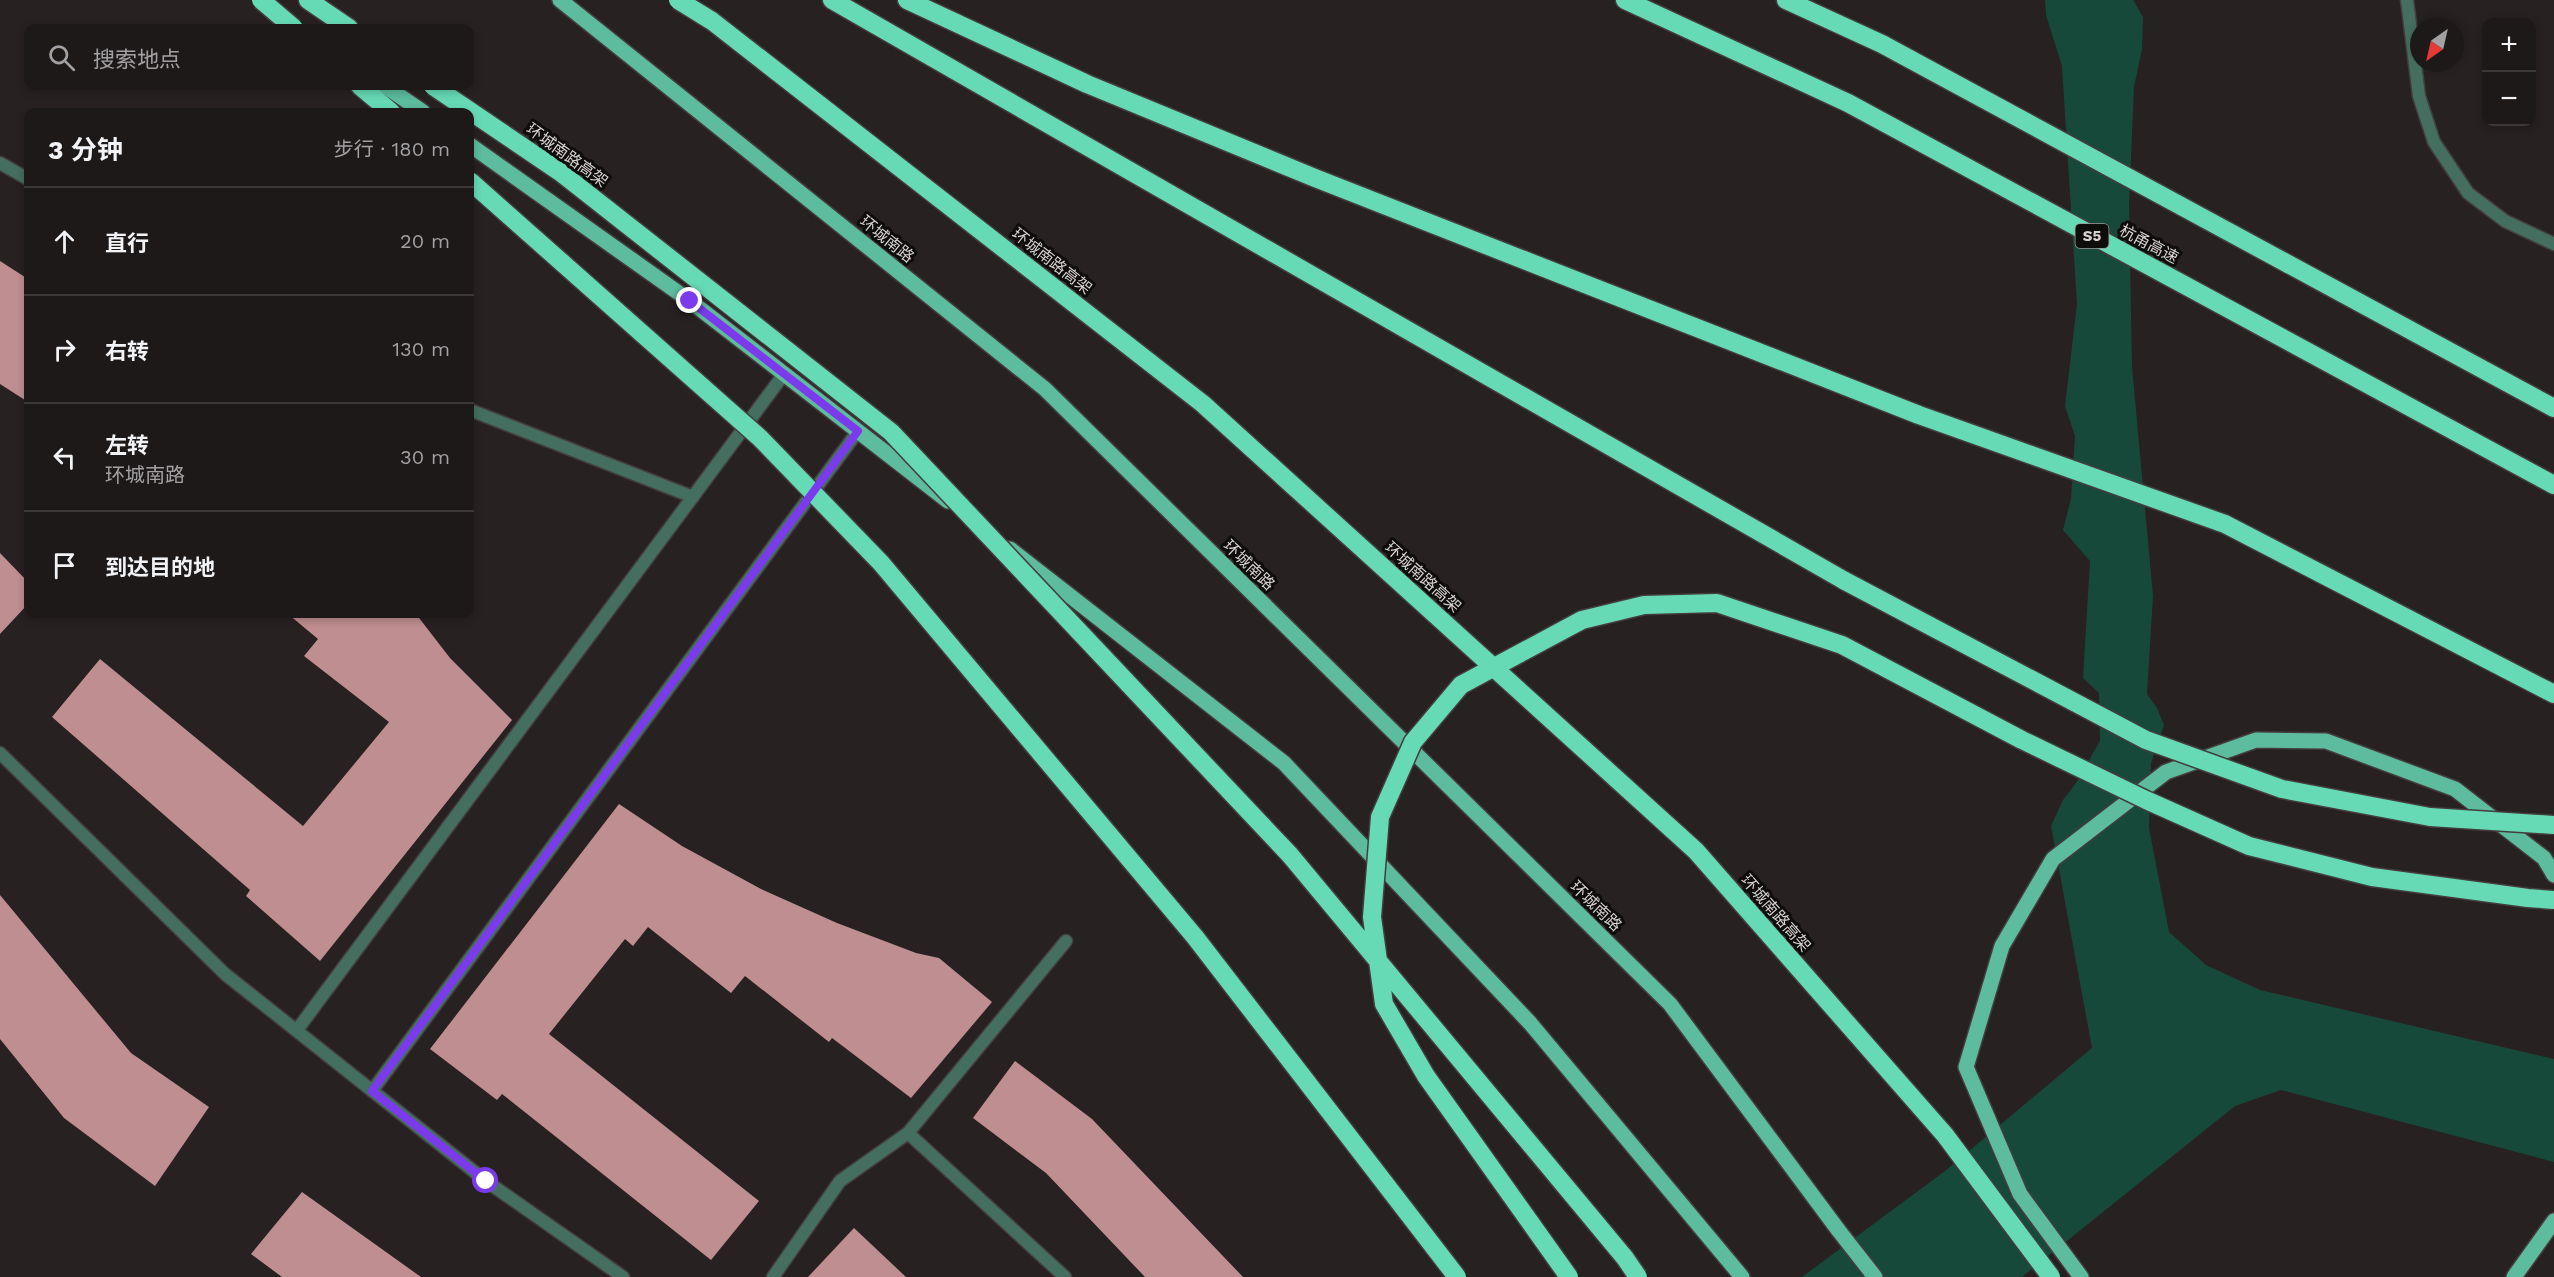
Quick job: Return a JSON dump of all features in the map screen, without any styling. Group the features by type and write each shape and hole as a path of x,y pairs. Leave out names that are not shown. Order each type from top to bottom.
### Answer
{"highway":[{"path":"261,0 289,24"},
{"path":"308,0 343,24"},
{"name":"环城南路高架","path":"678,0 712,21 1203,404 1696,851 1945,1135 2051,1277"},
{"path":"831,0 1835,575 2146,740 2282,789 2430,817 2554,825"},
{"path":"906,0 1087,84 1315,178 1919,415 2225,524 2554,694"},
{"name":"杭甬高速","path":"1624,0 1848,104 2554,485"},
{"path":"1786,0 1882,44 2554,408"},
{"path":"365,90 386,108"},
{"name":"环城南路高架","path":"439,90 465,108"},
{"name":"环城南路高架","path":"474,114 560,172 891,432 1290,855 1625,1258 1638,1277"},
{"path":"474,186 760,438 881,562 1195,937 1457,1277"},
{"path":"1569,1277 1426,1076 1384,1004 1372,918 1380,817 1413,742 1461,685 1582,620 1644,605 1717,603 1842,645 2022,740 2146,800 2249,846 2372,877 2554,900"}],"main road":[{"path":"256,0 295,24"},
{"name":"环城南路","path":"560,0 1045,389 1670,1004 1875,1277"},
{"path":"391,90 417,108"},
{"path":"474,148 690,301 1284,764 1530,1023 1742,1277"},
{"path":"2081,1277 2020,1194 1966,1067 2002,946 2053,859 2166,772 2256,741 2326,741 2455,789 2544,858 2554,875"},
{"path":"2514,1277 2554,1221"}],"street":[{"path":"2408,0 2419,96 2434,142 2468,192 2505,221 2554,244"},
{"path":"0,163 24,177"},
{"path":"297,1030 784,374"},
{"path":"474,412 693,497"},
{"path":"372,1091 858,431"},
{"path":"0,753 225,974 486,1181 623,1277"},
{"path":"773,1277 840,1180 908,1133 1066,941"},
{"path":"908,1133 1065,1277"}],"shaded area":[{"path":"2045,0 2133,0 2143,17 2142,49 2134,87 2129,205 2132,367 2153,596 2147,694 2157,708 2164,725 2151,763 2149,828 2169,932 2206,965 2260,990 2554,1059 2554,1162 2281,1090 2235,1106 2022,1277 1802,1277 1945,1171 2092,1048 2051,826 2063,800 2076,783 2100,741 2099,693 2083,678 2090,561 2063,530 2071,499 2075,436 2065,406 2077,304 2062,66 2046,15"}],"building":[{"path":"0,261 24,276 24,399 0,384"},
{"path":"0,553 24,578 24,608 0,634"},
{"path":"293,618 419,618 450,658 512,720 320,961 246,896 250,890 52,717 100,659 303,826 389,722 304,656 318,639"},
{"path":"619,804 682,846 761,889 837,923 916,953 939,958 992,1002 911,1098 832,1038 829,1042 745,976 731,993 648,927 633,946 625,939 549,1034 759,1201 711,1260 502,1094 497,1100 430,1049"},
{"path":"0,895 131,1053 209,1107 155,1186 64,1118 0,1039"},
{"path":"1015,1061 1092,1119 1243,1277 1145,1277 1046,1173 973,1118"},
{"path":"302,1192 421,1277 282,1277 251,1254"},
{"path":"854,1228 906,1277 808,1277"}],"route":[{"path":"486,1181 372,1091 858,431 690,301"}]}
